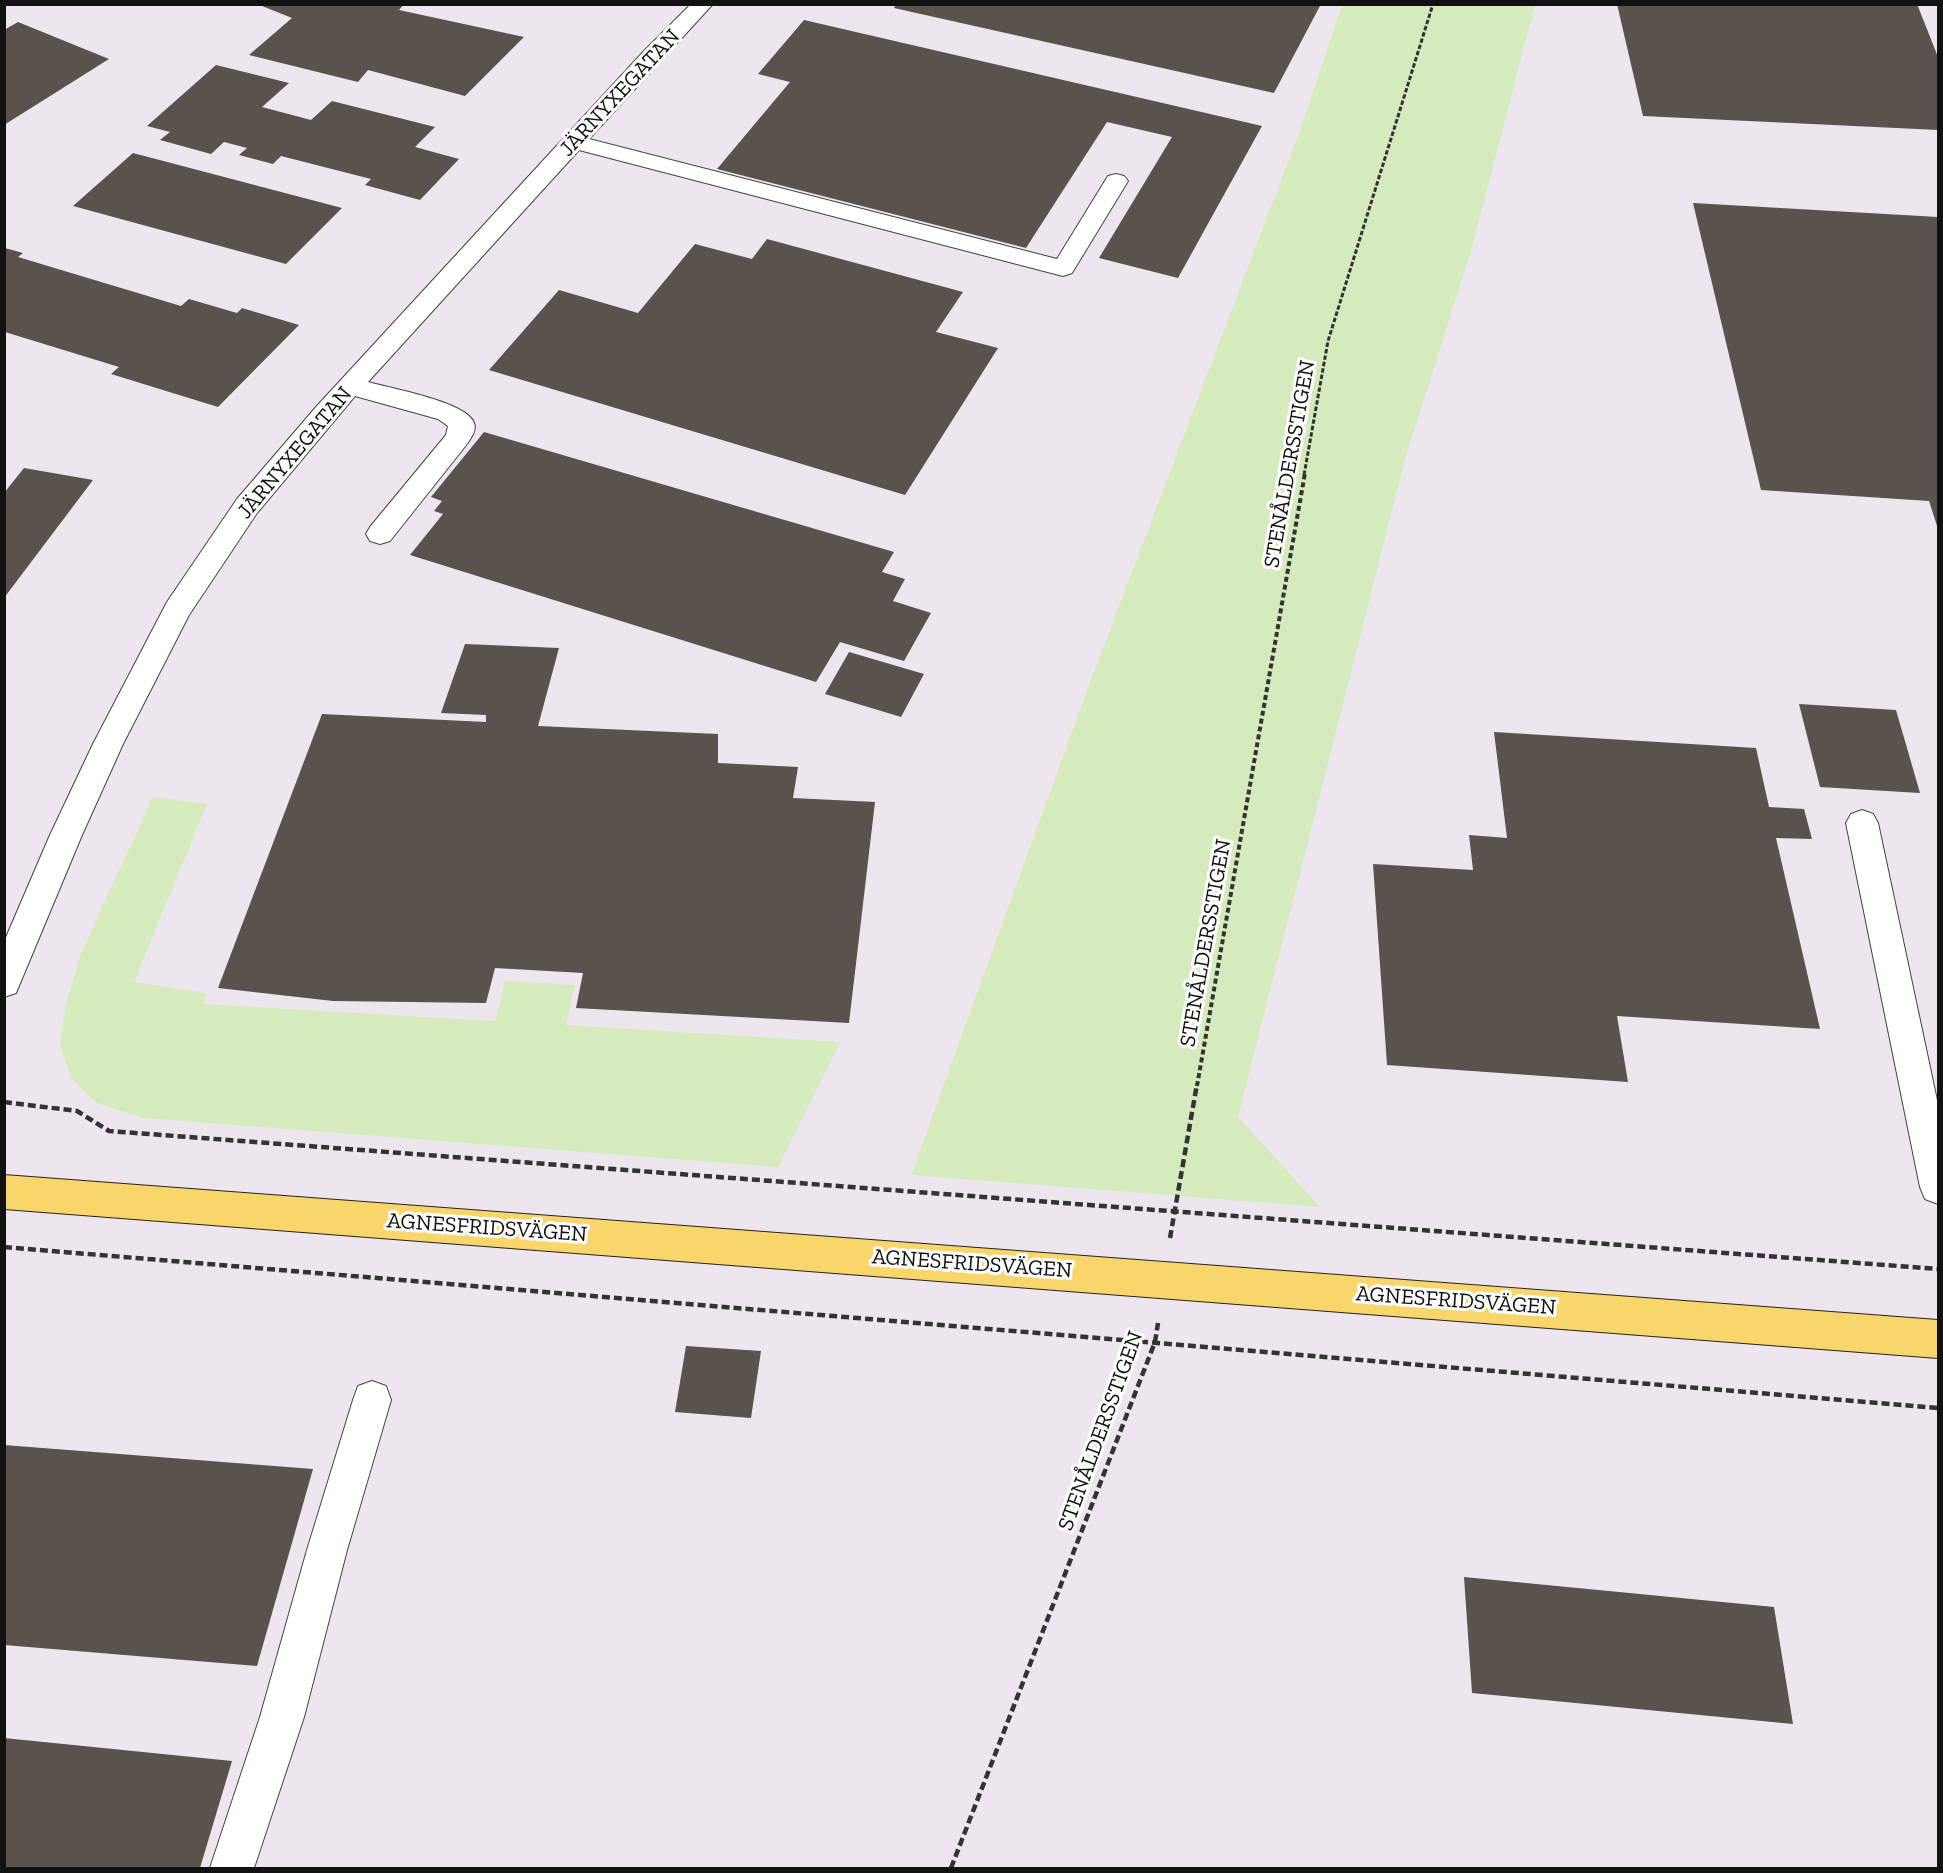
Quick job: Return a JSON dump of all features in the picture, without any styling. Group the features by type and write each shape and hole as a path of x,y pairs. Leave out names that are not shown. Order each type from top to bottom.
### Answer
{"main road":[{"name":"AGNESFRIDSVÄGEN","path":"4,1192 1938,1339"}],"street":[{"name":"JÄRNYXEGATAN","path":"4,983 66,835 108,744 177,610 247,506 350,386 652,56 704,4"},
{"path":"575,142 1063,268 1116,180"},
{"path":"350,386 447,414 461,422 462,428 458,438 380,534"},
{"path":"1862,823 1938,1187"},
{"path":"232,1869 282,1717 327,1551 372,1400"}],"path":[{"name":"STENÅLDERSSTIGEN","path":"951,1869 1155,1341 1163,1279 1328,341 1433,4"},
{"path":"4,1102 77,1111 109,1131 1938,1269"},
{"path":"4,1247 1155,1341 1938,1408"}],"shaded area":[{"path":"5,5 1938,5 1938,1868 5,1868"}],"green space":[{"path":"1342,5 1535,5 1471,251 1406,456 1238,1117 1320,1207 911,1175 1089,685 1299,133"},
{"path":"153,797 207,804 134,982 206,993 204,1004 495,1021 505,981 575,985 566,1025 840,1042 778,1167 143,1118 97,1103 70,1077 60,1043 66,1004 81,953"}],"building":[{"path":"257,4 404,4 399,10 524,37 465,96 368,70 358,82 249,55 292,18"},
{"path":"896,4 1321,4 1274,93 894,8"},
{"path":"1617,4 1917,4 1938,57 1938,130 1643,116"},
{"path":"804,20 1262,126 1178,278 1099,258 1172,137 1107,122 1026,248 717,169 790,82 758,74"},
{"path":"18,22 109,59 4,125 4,30"},
{"path":"216,65 289,83 262,107 311,120 332,101 435,127 415,147 459,159 420,200 365,185 371,179 281,156 273,164 239,155 247,148 224,142 211,154 160,140 170,132 147,126"},
{"path":"133,153 342,208 286,264 73,206"},
{"path":"1693,203 1938,217 1938,529 1929,501 1761,490"},
{"path":"767,239 963,292 936,332 998,348 905,495 489,370 559,290 638,313 695,244 752,259"},
{"path":"5,248 23,253 18,257 181,306 189,299 237,313 242,308 299,325 218,407 111,374 119,367 5,332"},
{"path":"484,432 894,552 882,572 905,579 893,601 931,613 904,661 840,642 816,682 410,555 443,514 434,511 442,501 431,497"},
{"path":"24,468 93,480 4,598 4,493"},
{"path":"465,644 559,648 538,726 718,734 718,763 798,767 793,798 875,802 849,1023 576,1008 583,973 495,968 486,1003 333,1001 218,988 322,714 486,722 486,715 441,713"},
{"path":"849,652 924,674 901,717 825,694"},
{"path":"1799,704 1896,710 1920,793 1820,787"},
{"path":"1494,732 1756,748 1769,807 1804,809 1812,839 1776,838 1820,1029 1617,1016 1628,1082 1387,1065 1373,864 1473,870 1469,835 1507,838"},
{"path":"686,1346 761,1351 751,1418 675,1412"},
{"path":"4,1445 313,1469 257,1666 4,1645"},
{"path":"1464,1577 1774,1607 1793,1724 1472,1693"},
{"path":"4,1738 232,1761 200,1868 4,1868"}]}
